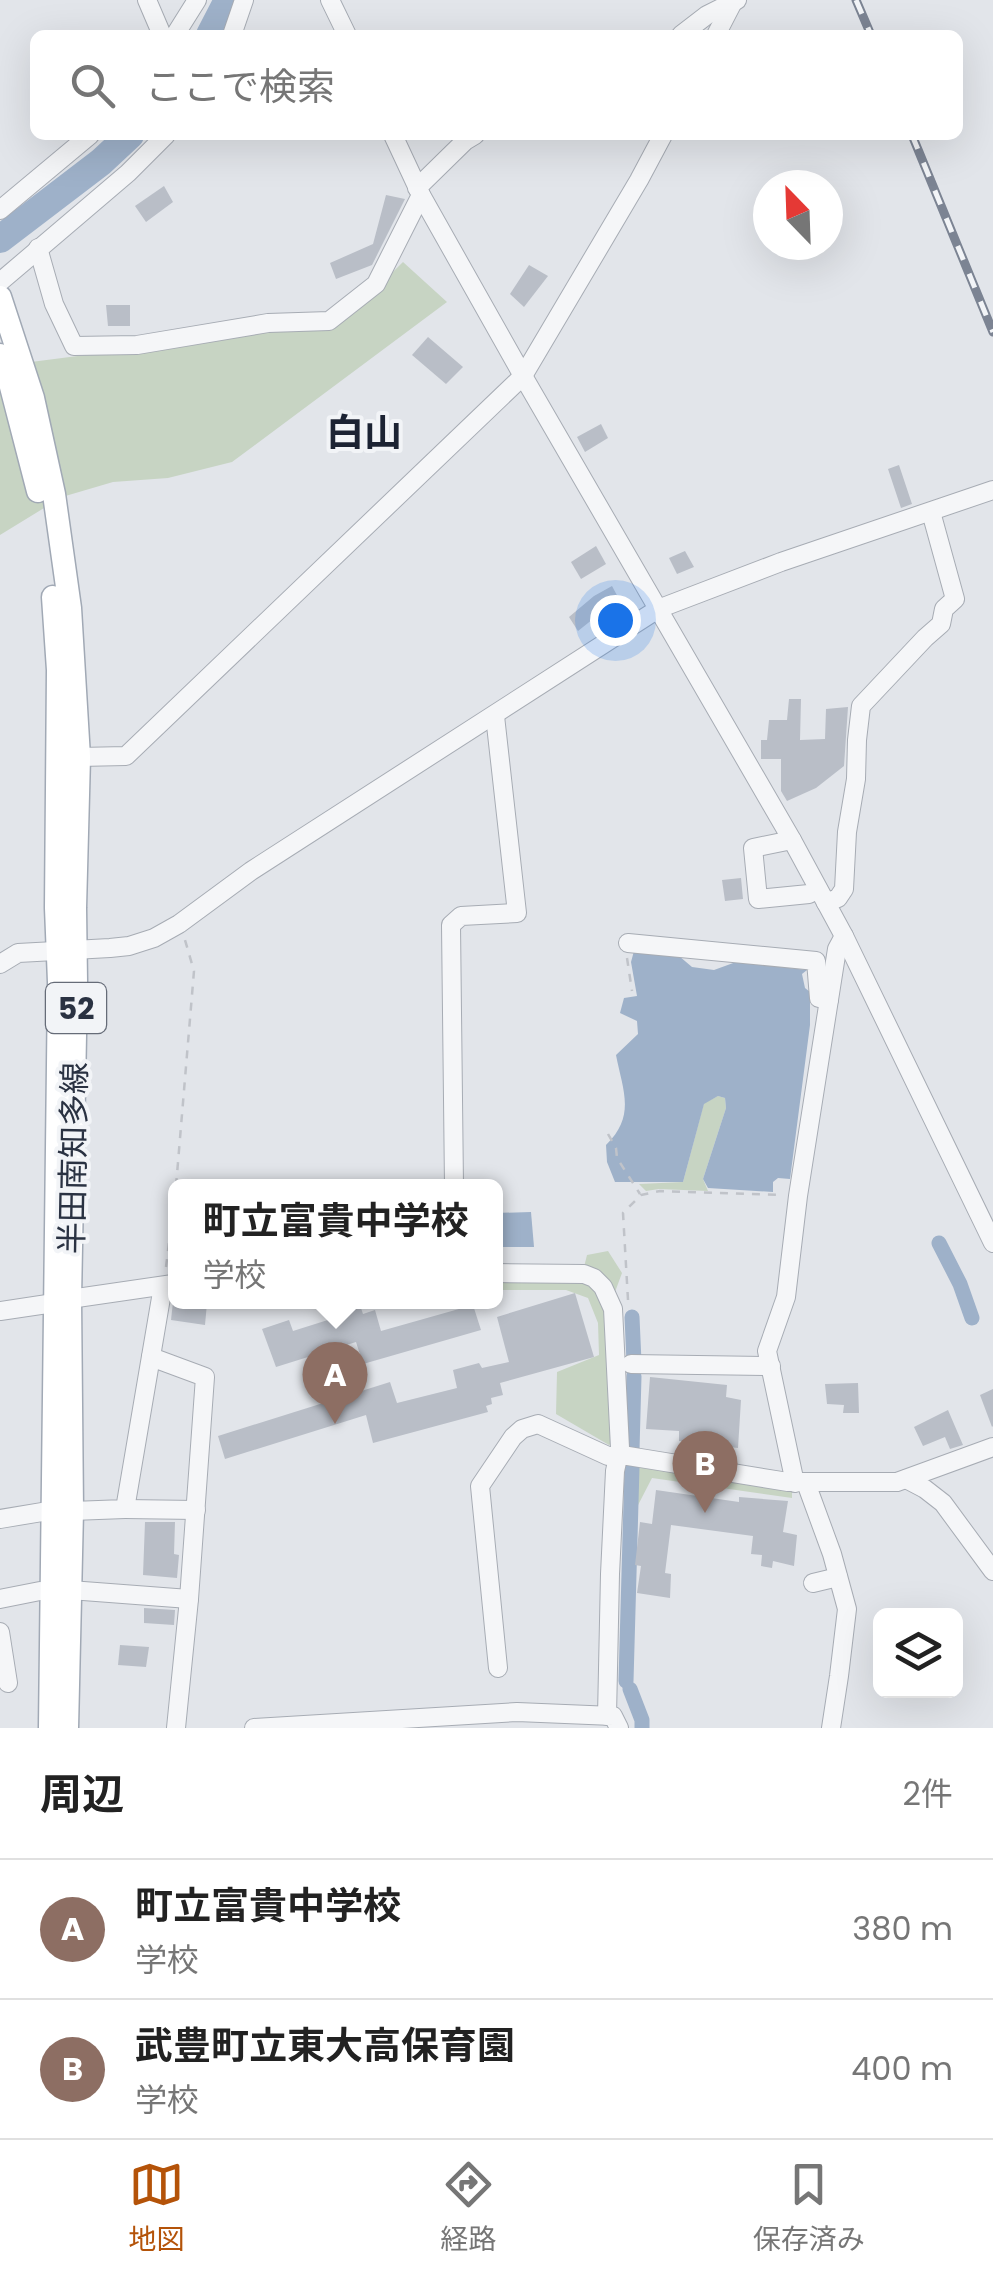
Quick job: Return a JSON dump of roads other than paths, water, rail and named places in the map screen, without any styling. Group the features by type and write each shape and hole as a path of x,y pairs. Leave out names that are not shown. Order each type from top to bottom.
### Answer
{"main road":[{"name":"半田南知多線","path":"0,297 32,398 54,494 70,608 79,757 75,908 68,950 63,1510 50,1728"},
{"name":"半田南知多線","path":"0,355 34,475 53,596 58,670 56,908 68,950"},
{"name":"半田南知多線","path":"63,1510 70,1590 67,1728"}],"street":[{"path":"147,0 160,30"},
{"path":"178,30 197,0"},
{"path":"234,30 244,0"},
{"path":"330,0 345,30"},
{"path":"688,30 735,2"},
{"path":"719,30 735,2"},
{"path":"0,210 84,140"},
{"path":"0,282 128,174 161,140"},
{"path":"395,140 419,191 523,376 792,840 844,936 993,1243"},
{"path":"38,248 54,304 74,346 137,345 268,324 329,320 376,284 419,191 466,140"},
{"path":"79,757 126,756 523,376 660,140"},
{"path":"0,964 18,953 130,946 154,938 180,924 251,871 658,609 781,562 993,490"},
{"path":"792,840 753,848 758,898 809,894 838,898 844,889 861,706 941,624 944,610 955,599 931,512"},
{"path":"454,1179 451,925 461,916 518,912 494,716"},
{"path":"831,1728 847,1609 800,1483 767,1351 786,1297 837,949 844,936"},
{"path":"628,943 816,961 818,998 829,1000"},
{"path":"254,1728 518,1720 613,1722 610,1574 615,1471 620,1456 613,1308 603,1287 584,1274 503,1273"},
{"path":"0,1311 168,1285"},
{"path":"124,1509 151,1356 168,1289"},
{"path":"151,1356 205,1377 176,1728"},
{"path":"631,1364 771,1366"},
{"path":"498,1668 480,1496 482,1482 522,1429 538,1424 608,1456 800,1483 897,1482 993,1446"},
{"path":"906,1479 943,1503 993,1570"},
{"path":"0,1519 63,1510 196,1510"},
{"path":"814,1583 838,1577"},
{"path":"70,1590 188,1599"},
{"path":"0,1599 40,1591"},
{"path":"0,1632 8,1682"}],"water":[{"path":"634,951 679,956 692,967 714,970 736,962 807,970 802,974 810,992 810,1025 790,1179 778,1178 773,1182 773,1192 708,1188 703,1179 726,1108 725,1098 718,1096 704,1104 683,1182 615,1182 607,1162 606,1145 624,1113 616,1055 638,1034 637,1021 620,1013 624,998 637,996 631,962"},
{"path":"531,1212 534,1247 503,1247 503,1213"}],"waterway":[{"path":"213,30 228,0"},
{"path":"0,239 125,140"},
{"path":"939,1243 972,1318"},
{"path":"632,1317 634,1362"},
{"path":"632,1450 634,1376"},
{"path":"626,1681 632,1467"},
{"path":"630,1689 642,1728"}],"railway":[{"path":"856,0 869,30"},
{"path":"914,140 993,332"}],"place":[{"name":"町立富貴中学校","path":"335,1424"},
{"name":"武豊町立東大高保育園","path":"705,1513"}],"district":[{"name":"白山","path":"364,432"}]}
